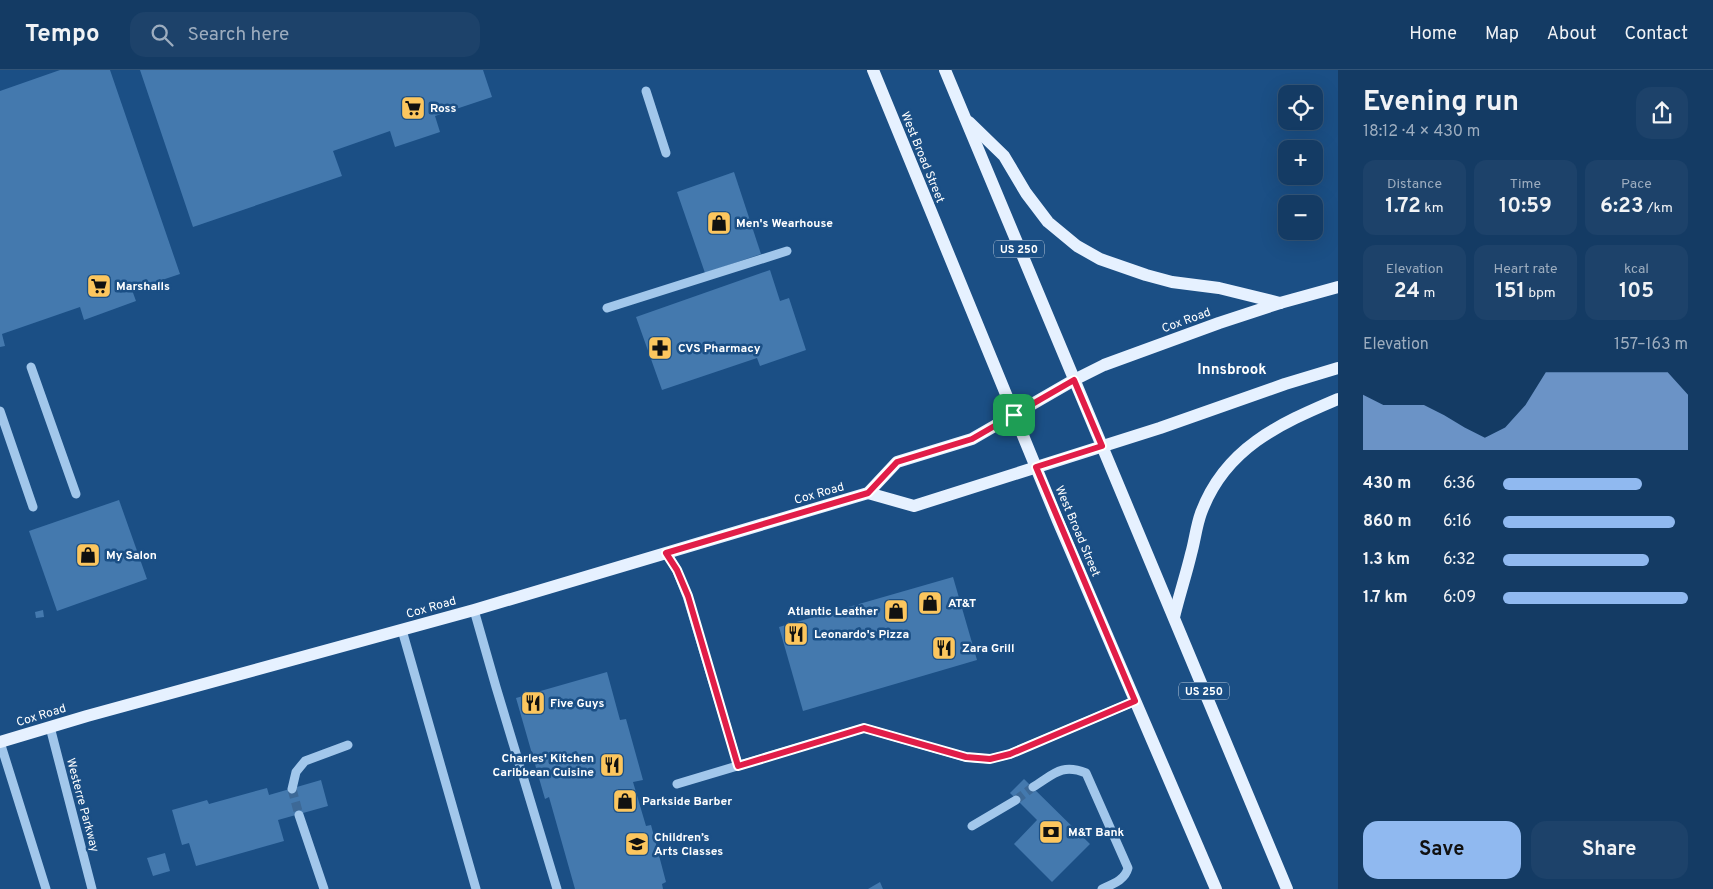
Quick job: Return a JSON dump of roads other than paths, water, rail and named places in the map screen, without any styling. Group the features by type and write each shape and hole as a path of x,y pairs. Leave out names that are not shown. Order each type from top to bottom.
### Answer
{"main road":[{"name":"West Broad Street","path":"873,70 1014,415 1216,889"},
{"name":"US 250","path":"945,70 1287,889"},
{"path":"965,118 1004,156 1026,193 1048,222 1092,255 1123,268 1172,282 1219,288 1280,302"},
{"name":"Cox Road","path":"0,742 474,610 868,493 897,462 972,439 1074,380 1114,361 1280,302 1338,287"},
{"path":"868,493 914,506 1160,428 1285,384 1338,368"},
{"path":"1174,617 1192,552 1194,532 1201,512 1223,472 1251,443 1267,432 1338,399"}],"street":[{"path":"646,92 666,153"},
{"path":"607,308 787,251"},
{"path":"31,367 76,494"},
{"path":"0,411 33,507"},
{"path":"666,553 677,570 688,596 738,766"},
{"path":"474,610 498,696 557,889"},
{"path":"402,630 476,889"},
{"path":"677,784 864,728 966,757 990,759 1010,754 1135,701"},
{"name":"Westerre Parkway","path":"50,727 92,889"},
{"path":"0,742 46,889"},
{"path":"292,789 296,772 305,761 348,745"},
{"path":"1033,788 1062,769 1078,769 1086,773 1128,868 1126,875 1121,880 1102,889"},
{"path":"972,826 1016,800"},
{"path":"299,814 324,889"}],"tunnel":[{"path":"1016,800 1033,787"},
{"path":"292,789 299,815"}],"place":[{"name":"Ross","path":"413,108"},
{"name":"Men's Wearhouse","path":"719,223"},
{"name":"Marshalls","path":"99,286"},
{"name":"CVS Pharmacy","path":"660,348"},
{"name":"My Salon","path":"88,555"},
{"name":"AT&T","path":"930,603"},
{"name":"Atlantic Leather","path":"896,611"},
{"name":"Leonardo's Pizza","path":"796,634"},
{"name":"Zara Grill","path":"944,648"},
{"name":"Five Guys","path":"533,703"},
{"name":"Charles' Kitchen Caribbean Cuisine","path":"612,765"},
{"name":"Parkside Barber","path":"625,801"},
{"name":"M&T Bank","path":"1051,832"},
{"name":"Children’s Arts Classes","path":"637,844"}],"district":[{"name":"Innsbrook","path":"1232,369"}]}
